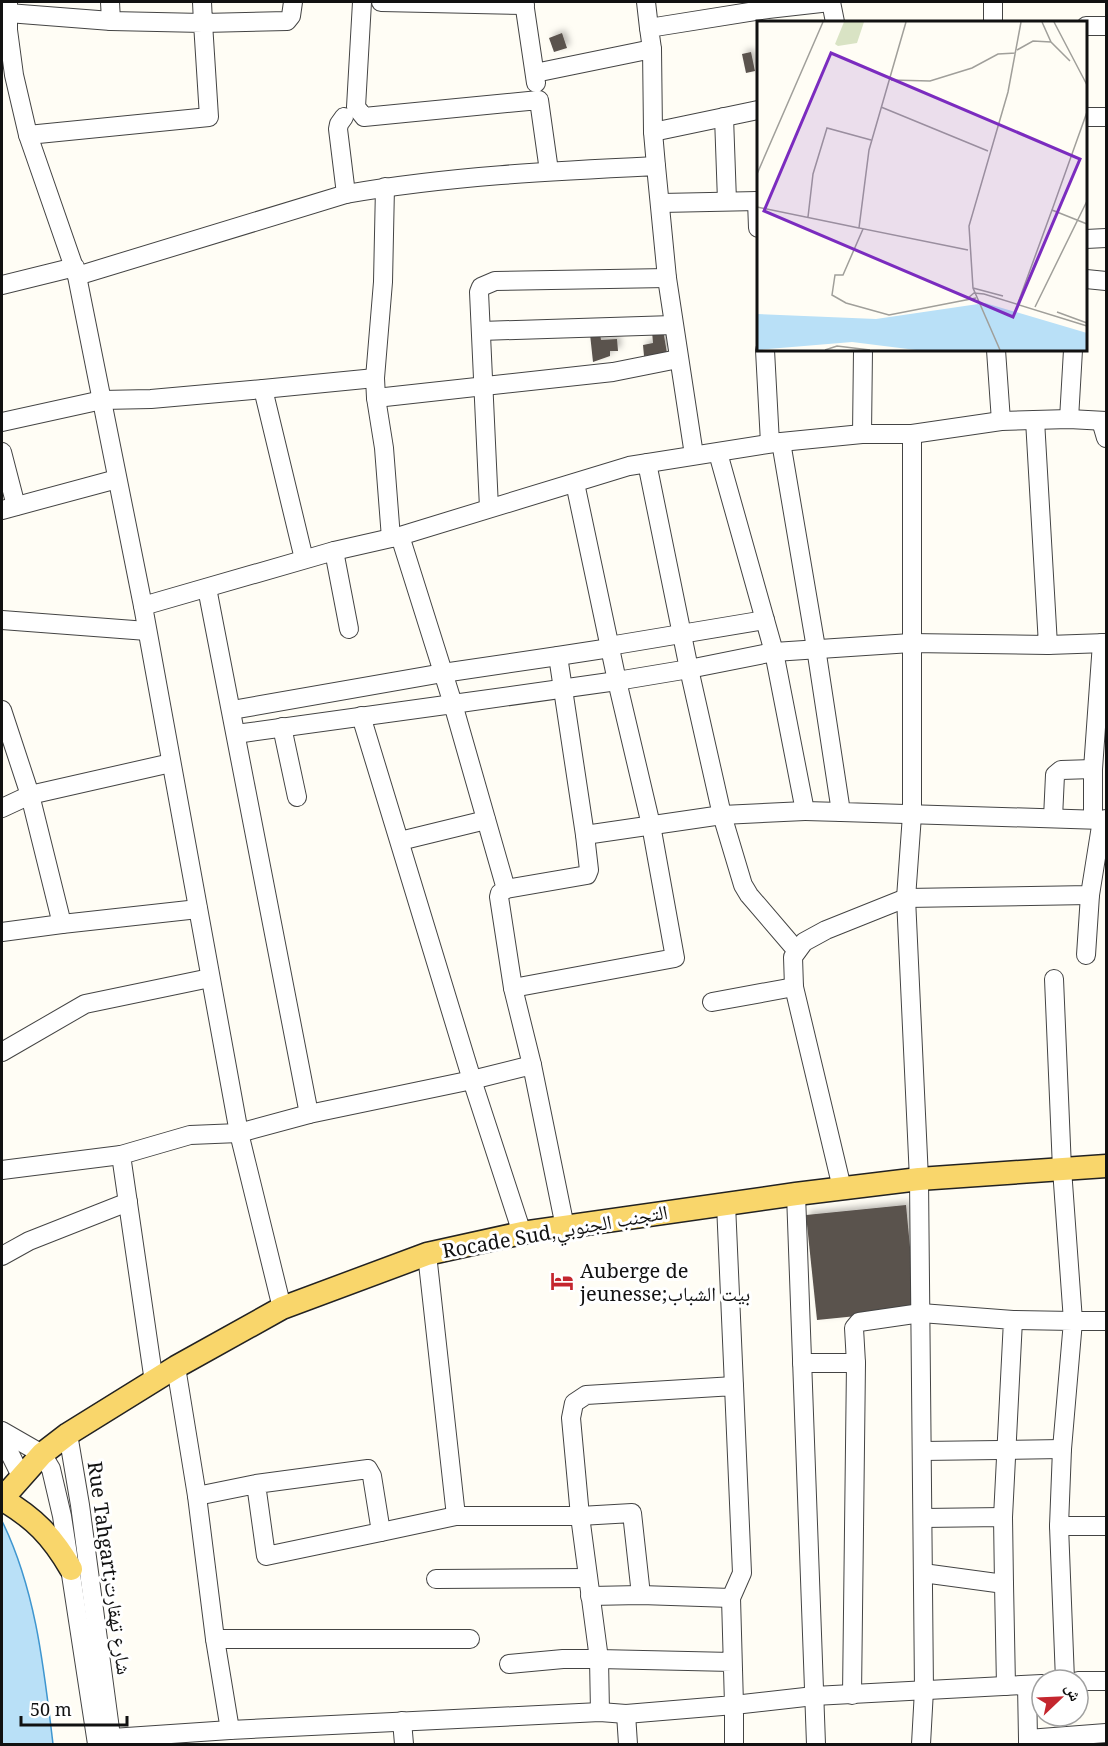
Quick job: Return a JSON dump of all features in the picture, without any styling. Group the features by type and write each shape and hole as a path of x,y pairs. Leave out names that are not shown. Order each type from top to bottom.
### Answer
{"main road":[{"name":"Rocade Sud,التجنب الجنوبي","path":"2,1499 42,1454 68,1434 154,1382 176,1366 282,1308 427,1254 522,1233 842,1188 920,1179 1107,1166"},
{"path":"2,1499 23,1512 42,1528 58,1547 71,1569"}],"street":[{"path":"110,2 111,21"},
{"path":"28,135 209,117 202,2"},
{"path":"282,1308 239,1133 147,631 76,271 28,135 14,75 8,7 111,21 203,23 287,21 291,16 293,2"},
{"path":"362,2 356,107 364,117 539,100"},
{"path":"381,2 524,3 549,171"},
{"path":"646,2 652,49 653,132 666,278 694,455"},
{"path":"649,28 767,5 830,2 835,21"},
{"path":"993,2 993,21"},
{"path":"1087,26 1107,26"},
{"path":"535,73 652,49"},
{"path":"2,58 14,75"},
{"path":"653,132 757,110"},
{"path":"344,117 338,129 346,194"},
{"path":"724,117 727,201"},
{"path":"1087,117 1107,117"},
{"path":"2,285 76,271 346,194 385,187 491,175 656,166"},
{"path":"385,187 383,282 375,378 396,537 453,704 506,890"},
{"path":"661,203 757,201"},
{"path":"1087,239 1107,238"},
{"path":"489,508 479,292 481,287 495,281 666,278"},
{"path":"1087,279 1107,281"},
{"path":"481,331 673,325"},
{"path":"765,351 775,443 816,648 841,812"},
{"path":"862,434 863,351"},
{"path":"996,351 1000,421"},
{"path":"1069,419 1073,351"},
{"path":"376,398 613,372 678,359"},
{"path":"2,422 102,400 151,399 375,378"},
{"path":"263,389 304,559"},
{"path":"142,606 304,559 396,537 629,466 775,443 862,434 912,434 1000,421 1069,419 1105,427"},
{"path":"1035,420 1048,645"},
{"path":"912,434 910,643 912,815 906,898 920,1179 924,1690 921,1744"},
{"path":"2,452 9,508 117,479"},
{"path":"718,453 774,652 805,811"},
{"path":"647,463 689,669 722,815 743,885 797,951"},
{"path":"513,988 675,958 651,825 616,681 574,483"},
{"path":"334,551 349,629"},
{"path":"207,588 309,1114"},
{"path":"2,620 147,631"},
{"path":"232,710 765,620"},
{"path":"236,734 616,681 774,652 910,643 1048,645 1104,643 1093,769 1101,820 1090,895 1086,955"},
{"path":"558,656 589,870 587,875 506,890 500,893 499,897 513,988 532,1065 565,1227"},
{"path":"2,710 6,738 30,795 62,924"},
{"path":"361,716 472,1080 522,1233"},
{"path":"282,727 297,797"},
{"path":"2,808 30,795 171,763"},
{"path":"1053,818 1055,775 1061,770 1093,769"},
{"path":"585,835 722,815 805,811 1101,820"},
{"path":"400,841 486,820"},
{"path":"842,1188 794,987 793,957 804,942 826,930 906,898 1090,895"},
{"path":"2,932 198,909"},
{"path":"2,1052 85,1004 210,978"},
{"path":"1054,979 1062,1169 1073,1322 1062,1449 1059,1526 1065,1668"},
{"path":"712,1002 794,987"},
{"path":"2,1170 121,1155 190,1135 239,1133 309,1114 532,1065"},
{"path":"121,1155 154,1382"},
{"path":"796,1194 816,1744"},
{"path":"2,1256 29,1241 128,1202"},
{"path":"726,1204 742,1573 731,1598 734,1744"},
{"path":"427,1254 456,1516"},
{"path":"852,1695 856,1363 854,1328 859,1322 921,1313 1013,1320 1107,1321"},
{"path":"1006,1686 1003,1517 1013,1320"},
{"path":"802,1364 856,1363"},
{"path":"176,1366 230,1730"},
{"path":"600,1712 599,1659 580,1516 571,1418 574,1403 585,1395 734,1386"},
{"path":"2,1431 42,1454"},
{"name":"Rue Tahgart;شارع تهقارت","path":"68,1434 80,1505 105,1742"},
{"path":"2,1438 21,1476"},
{"path":"922,1451 1062,1449"},
{"name":"Rue Tahgart;شارع تهقارت","path":"42,1454 51,1469 58,1492 105,1742"},
{"path":"197,1496 256,1484 368,1470 372,1476 381,1532"},
{"path":"256,1484 266,1556 456,1516 580,1516 632,1513 641,1595"},
{"path":"923,1518 1003,1517"},
{"path":"1059,1526 1107,1526"},
{"path":"923,1573 1004,1584"},
{"path":"436,1579 589,1587 641,1595 731,1598"},
{"path":"215,1639 470,1640"},
{"path":"509,1664 563,1659 732,1662"},
{"path":"1090,1681 1107,1681"},
{"path":"105,1742 230,1730 600,1712 626,1714 814,1696 1030,1684"},
{"path":"626,1714 628,1744"},
{"path":"402,1721 404,1744"},
{"path":"1030,1725 1028,1742 1107,1733"}],"water":[{"path":"2,1521 14,1547 31,1602 42,1659 53,1744 2,1744"}],"building":[{"path":"562,33 567,48 554,52 549,38"},
{"path":"751,52 755,71 746,73 742,54"},
{"path":"663,330 667,353 644,356 643,345 653,343 652,331"},
{"path":"600,333 601,340 617,339 618,351 610,351 610,356 593,362 590,334"},
{"path":"906,1205 916,1310 817,1320 806,1215"}],"place":[{"name":"Auberge de jeunesse;بيت الشباب","path":"562,1281"}]}
